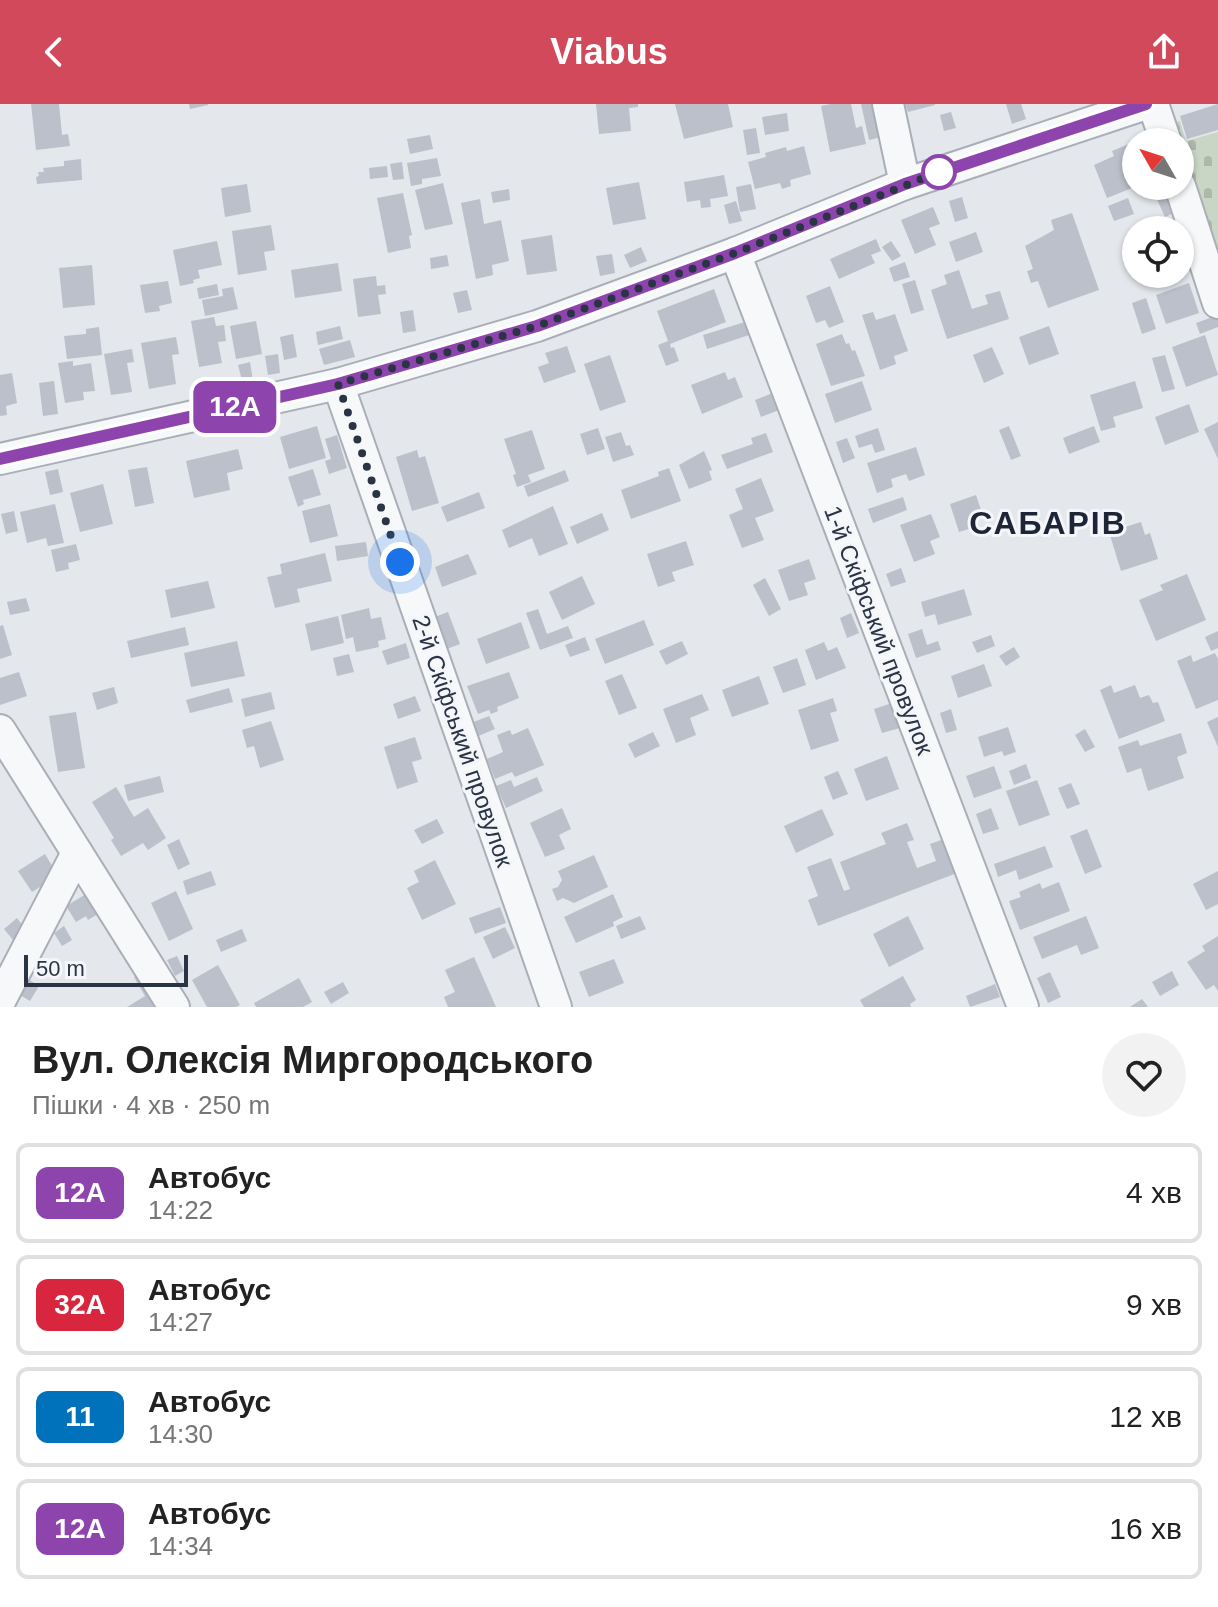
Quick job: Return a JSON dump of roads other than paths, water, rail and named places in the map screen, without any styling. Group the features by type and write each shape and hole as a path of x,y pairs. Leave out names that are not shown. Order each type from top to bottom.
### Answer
{"street":[{"path":"888,104 905,184"},
{"path":"0,459 338,384 537,326 735,253 905,184 1146,104"},
{"path":"1153,104 1161,128"},
{"path":"1185,200 1218,303"},
{"name":"1-й Скіфський провулок","path":"735,253 1023,1007"},
{"name":"2-й Скіфський провулок","path":"338,384 556,1007"},
{"path":"0,730 174,1007"},
{"path":"0,1001 77,853"}],"district":[{"name":"САБАРІВ","path":"1048,523"}]}
